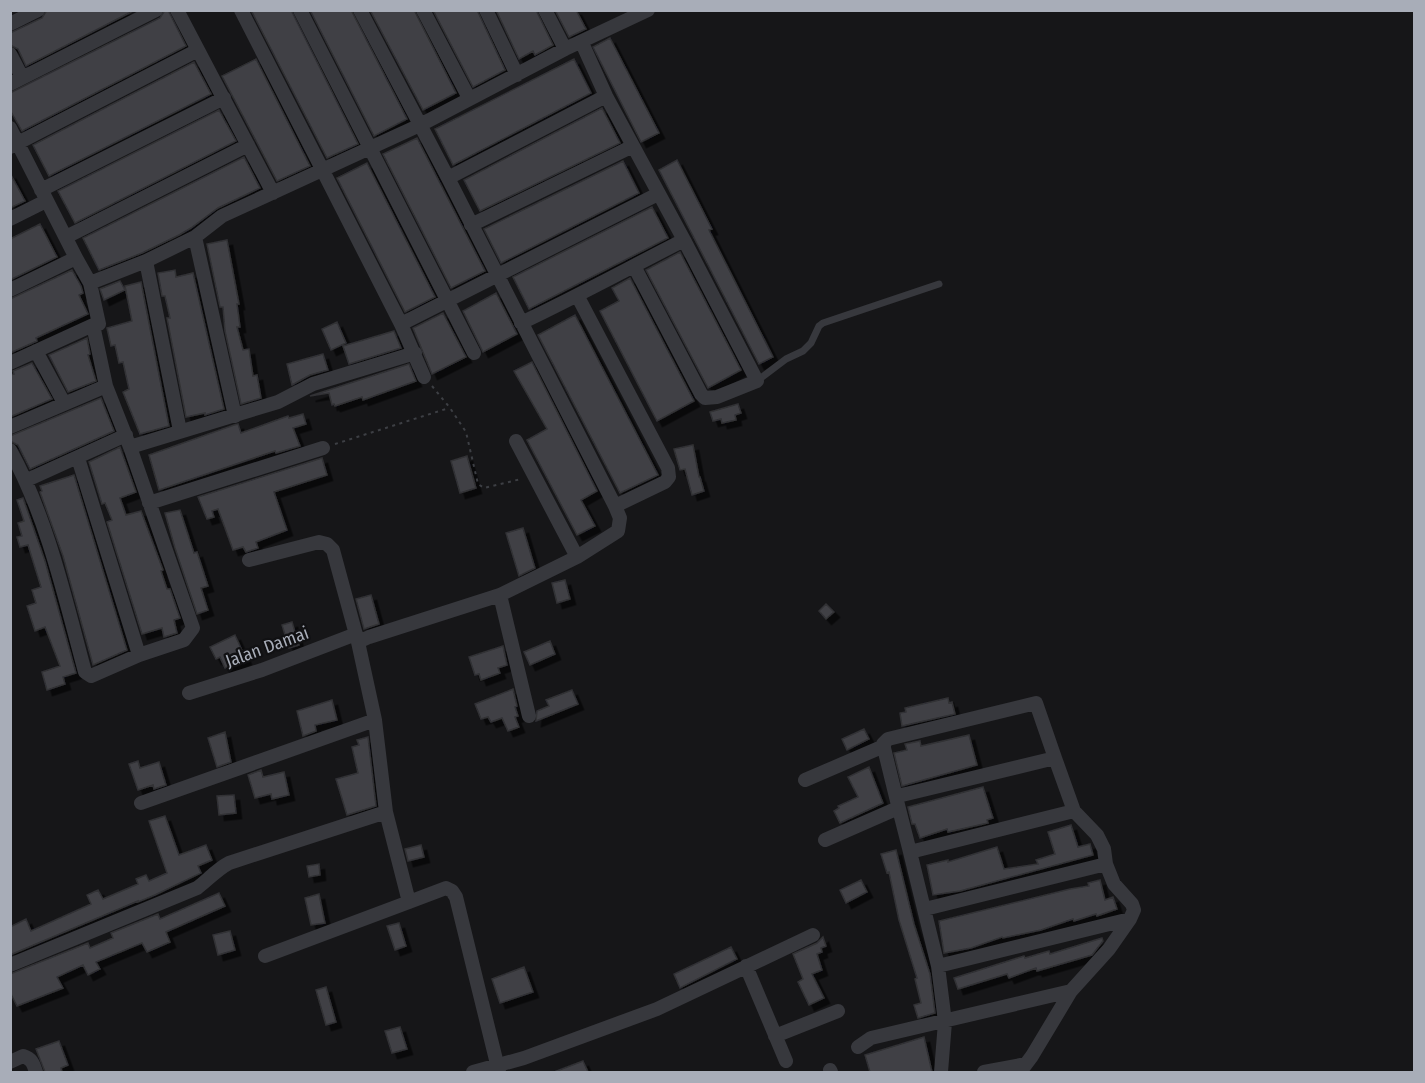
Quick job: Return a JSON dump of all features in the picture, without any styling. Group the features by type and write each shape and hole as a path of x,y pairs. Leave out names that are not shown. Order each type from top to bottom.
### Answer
{"street":[{"path":"10,24 38,10"},
{"path":"10,54 16,80 156,10"},
{"path":"241,10 402,324 424,377"},
{"path":"300,10 474,353"},
{"path":"360,10 615,506 665,482 669,477 668,468 578,297"},
{"path":"423,10 469,98"},
{"path":"486,10 517,75"},
{"path":"545,10 565,50"},
{"path":"90,284 146,261 195,237 222,216 420,125 469,98 648,10"},
{"path":"180,12 273,193"},
{"path":"582,43 606,96 757,381 717,397 705,398 634,266"},
{"path":"14,145 198,50"},
{"path":"448,178 606,96"},
{"path":"10,219 44,196 224,98"},
{"path":"10,128 14,145 44,196 90,284 108,380 193,628 184,640 139,655 91,676 85,672 59,577 27,480 10,450"},
{"path":"66,237 248,145"},
{"path":"471,225 633,146"},
{"path":"402,324 496,274 658,194"},
{"path":"195,237 235,416"},
{"path":"521,323 578,297 684,240"},
{"path":"10,290 76,258"},
{"path":"146,261 180,431"},
{"path":"10,363 96,324"},
{"path":"36,351 64,403"},
{"path":"27,480 78,458 128,441 180,431 235,416 278,402 313,384 415,353"},
{"path":"10,427 108,380"},
{"path":"516,441 536,475 577,557"},
{"path":"149,502 323,448"},
{"path":"78,458 139,655"},
{"name":"Jalan Damai","path":"189,693 500,594 577,557 618,531 620,518 615,506"},
{"path":"249,560 319,542 327,544 333,550 357,638 375,720 386,812 409,902"},
{"path":"500,594 529,716"},
{"path":"941,1072 945,1022 938,966 884,741 1036,703 1074,811 1097,835 1104,849 1106,864 1114,884 1132,904 1134,910 1109,950 1071,992 1023,1068 984,1072"},
{"path":"141,803 375,720"},
{"path":"805,780 884,746"},
{"path":"825,840 897,802 1055,758"},
{"path":"910,852 1074,811"},
{"path":"10,965 197,888 218,869 229,863 386,812"},
{"path":"925,909 1106,864"},
{"path":"265,956 446,888 456,897 498,1068"},
{"path":"938,966 1130,919"},
{"path":"473,1072 498,1068 657,1009 813,935"},
{"path":"746,966 786,1061"},
{"path":"858,1047 871,1038 1071,992"},
{"path":"776,1036 838,1011"},
{"path":"10,1062 22,1056 28,1058 33,1062 36,1072"}],"lane":[{"path":"757,381 786,359 803,351 812,343 819,326 823,323 939,284"}],"path":[{"path":"424,377 450,408 466,432 478,484 484,488 492,488 536,475"},
{"path":"323,448 450,408"}],"building":[{"path":"47,10 135,10 26,66 18,49 10,45 10,33 42,18"},
{"path":"165,10 168,10 186,46 22,131 10,110 10,93 160,18"},
{"path":"251,10 291,10 358,144 327,158"},
{"path":"310,10 351,10 407,119 374,136"},
{"path":"370,10 414,10 456,93 423,110"},
{"path":"433,10 477,10 505,70 473,87"},
{"path":"496,10 536,10 553,45 535,55 533,51 519,59"},
{"path":"555,10 576,10 586,29 569,37"},
{"path":"610,38 659,133 641,142 593,47"},
{"path":"256,59 310,166 277,181 222,76"},
{"path":"574,59 591,93 453,165 435,129"},
{"path":"194,62 211,94 49,176 33,145"},
{"path":"602,108 620,143 480,211 464,180"},
{"path":"219,110 236,141 75,223 58,191"},
{"path":"417,138 485,271 451,288 383,154"},
{"path":"244,157 260,188 218,208 179,235 99,270 83,238"},
{"path":"677,160 712,229 709,230 773,357 759,364 659,170"},
{"path":"623,161 639,193 501,263 484,229"},
{"path":"367,163 435,297 405,312 337,178"},
{"path":"10,173 25,201 10,208"},
{"path":"652,207 668,238 529,309 513,277"},
{"path":"40,224 57,257 10,280 10,239"},
{"path":"227,240 239,304 237,304 240,327 237,327 243,350 249,349 253,376 257,375 261,398 241,404 225,331 223,307 220,307 207,244"},
{"path":"680,252 741,370 708,388 646,270"},
{"path":"72,270 81,286 83,293 79,295 88,314 10,353 10,299"},
{"path":"175,270 176,277 193,273 224,409 205,415 205,413 186,417 167,318 170,318 165,296 162,296 158,273"},
{"path":"630,278 694,401 657,421 600,311 619,301 612,288"},
{"path":"120,281 125,290 104,300 100,289"},
{"path":"141,282 169,426 140,434 123,392 129,389 123,362 119,363 115,345 111,346 107,328 132,321 125,286"},
{"path":"496,293 517,334 483,352 463,311"},
{"path":"443,313 466,357 432,374 413,328"},
{"path":"575,315 658,475 620,493 538,335"},
{"path":"337,322 346,343 331,350 322,329"},
{"path":"394,331 401,348 349,364 343,346"},
{"path":"87,338 90,354 88,355 96,381 68,392 49,355"},
{"path":"323,354 328,370 310,375 292,385 287,364"},
{"path":"532,362 597,491 581,500 595,526 577,535 527,440 547,429 514,371"},
{"path":"32,363 52,399 10,417 10,375 14,374 13,371"},
{"path":"409,364 416,381 363,400 362,397 335,406 332,405 329,393 310,396"},
{"path":"101,398 114,431 30,469 18,445 10,441 10,436"},
{"path":"738,404 741,413 735,415 736,420 722,423 721,419 713,421 710,412"},
{"path":"303,414 306,424 293,428 300,446 276,453 275,451 159,490 149,455 234,425 238,424 241,433 288,416 289,418"},
{"path":"693,445 704,491 692,495 685,469 680,470 674,449"},
{"path":"120,447 136,492 120,498 126,515 141,511 163,570 161,571 167,589 170,589 180,618 174,620 177,633 164,637 162,628 142,634 107,522 112,520 105,503 102,504 89,462"},
{"path":"467,456 476,488 460,493 451,461"},
{"path":"322,458 327,475 274,492 287,530 256,542 258,548 246,552 243,547 233,550 218,509 212,511 214,517 207,519 198,497"},
{"path":"74,475 127,650 93,665 63,556 40,492 42,491 40,486"},
{"path":"23,498 45,561 76,673 63,677 65,684 47,690 42,672 60,666 45,627 35,631 27,606 36,603 32,590 41,587 28,545 20,547 17,537 22,536 18,523 24,521 17,500"},
{"path":"180,510 208,586 201,588 208,610 197,614 165,513"},
{"path":"523,528 535,568 519,576 506,533"},
{"path":"565,580 570,599 557,603 552,583"},
{"path":"371,595 379,624 364,629 356,599"},
{"path":"826,604 834,612 826,619 819,611"},
{"path":"292,622 299,645 289,648 282,625"},
{"path":"235,635 246,659 225,668 220,657 216,659 210,647"},
{"path":"550,641 555,654 530,665 524,652"},
{"path":"503,646 507,665 498,668 500,673 481,680 479,674 475,675 469,657"},
{"path":"513,689 518,716 515,717 519,727 508,731 502,718 491,722 488,717 481,719 475,704"},
{"path":"572,690 578,704 536,721 537,711 549,706 546,700"},
{"path":"948,698 949,703 952,702 955,714 902,726 900,713 906,712 905,708"},
{"path":"332,700 337,720 315,725 316,731 303,736 297,711"},
{"path":"864,729 869,739 847,750 842,739"},
{"path":"225,732 231,762 217,767 208,738"},
{"path":"969,735 977,765 902,786 894,753 907,750 905,744 920,741 921,746"},
{"path":"368,737 376,806 347,815 336,779 358,773 352,747 359,745 357,740"},
{"path":"138,761 140,768 159,762 166,785 154,789 153,785 138,790 129,764"},
{"path":"869,767 883,803 840,823 834,811 839,808 838,806 858,797 848,777"},
{"path":"261,770 263,777 284,772 289,795 272,799 271,794 255,798 248,775"},
{"path":"983,787 993,818 987,820 988,823 948,832 947,829 920,838 915,824 912,824 908,807"},
{"path":"234,795 236,813 219,815 217,796"},
{"path":"165,816 179,855 206,845 212,860 198,866 201,873 155,895 10,955 10,927 26,919 31,931 91,904 87,895 98,890 103,899 138,884 136,879 146,875 149,881 167,873 149,821"},
{"path":"1071,825 1078,847 1090,844 1093,855 960,891 933,895 927,865 948,860 948,862 997,847 1004,869 1038,864 1036,860 1055,854 1048,832"},
{"path":"421,845 424,857 408,861 405,849"},
{"path":"896,850 914,924 930,974 935,1013 918,1018 914,1005 921,1003 915,979 917,978 899,920 889,872 887,873 881,854"},
{"path":"319,864 320,875 309,877 307,866"},
{"path":"861,880 867,892 846,903 840,890"},
{"path":"1100,880 1105,900 1113,897 1117,909 1097,916 1096,914 1074,921 1073,919 1041,930 1002,937 971,948 944,953 939,921 1089,886 1088,883"},
{"path":"219,893 225,906 166,932 170,942 147,952 142,943 96,962 100,969 88,975 83,965 57,977 63,988 17,1006 10,992 10,974 88,943 90,948 113,938 111,933 158,914 160,919"},
{"path":"319,894 325,923 311,925 305,898"},
{"path":"399,923 406,946 395,950 387,926"},
{"path":"230,931 235,950 218,955 213,935"},
{"path":"823,937 826,946 821,948 822,952 817,954 822,970 812,974 824,998 809,1005 798,982 803,979 793,954 817,943"},
{"path":"1102,938 1103,941 1092,955 1037,971 1036,968 1009,978 1007,974 958,989 954,978 1024,956 1025,958 1049,951 1050,954"},
{"path":"731,947 737,959 680,988 674,974"},
{"path":"524,967 533,992 500,1003 492,979"},
{"path":"326,987 336,1022 326,1025 316,990"},
{"path":"400,1027 407,1049 392,1053 385,1031"},
{"path":"924,1037 932,1072 870,1072 865,1055"},
{"path":"59,1041 68,1065 61,1068 62,1072 45,1072 36,1049"},
{"path":"583,1061 588,1072 554,1072"}]}
